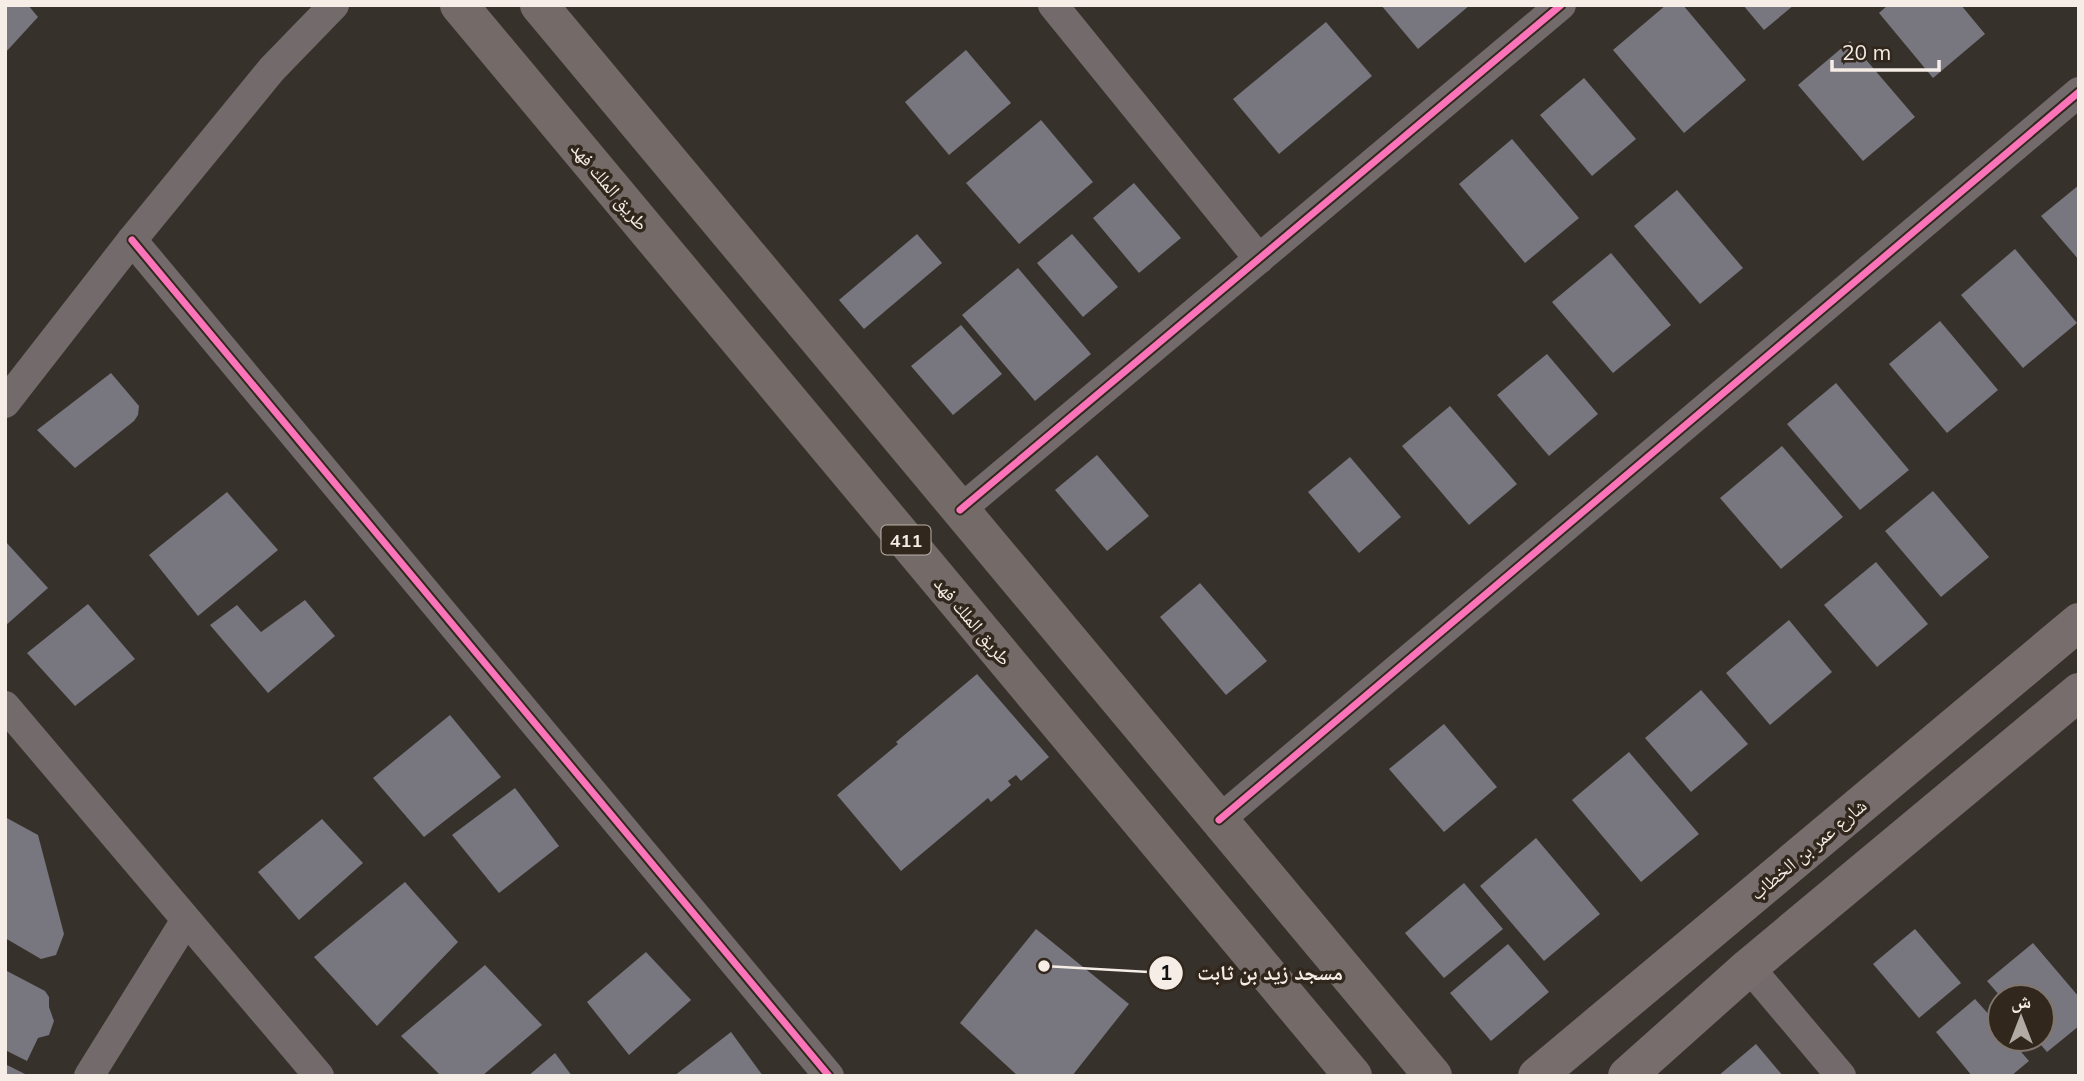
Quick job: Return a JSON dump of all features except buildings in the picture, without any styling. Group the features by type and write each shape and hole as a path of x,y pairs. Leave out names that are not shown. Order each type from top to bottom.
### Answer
{"main road":[{"name":"طريق الملك فهد","path":"459,5 1353,1076"},
{"path":"539,5 1433,1076"}],"street":[{"path":"5,403 132,240 272,69 334,5"},
{"path":"1053,5 1259,259"},
{"path":"960,510 1561,5"},
{"path":"1219,820 2079,92"},
{"path":"132,240 829,1076"},
{"name":"شارع عمر بن الخطاب","path":"1537,1076 2079,622"},
{"path":"1628,1076 1749,967 2079,692"},
{"path":"5,706 319,1076"},
{"path":"89,1076 186,920"},
{"path":"1749,967 1841,1076"}],"cycle path":[{"path":"960,510 1561,5"},
{"path":"1219,820 2079,92"},
{"path":"132,240 829,1076"}],"place":[{"name":"مسجد زيد بن ثابت","path":"1044,966"}]}
